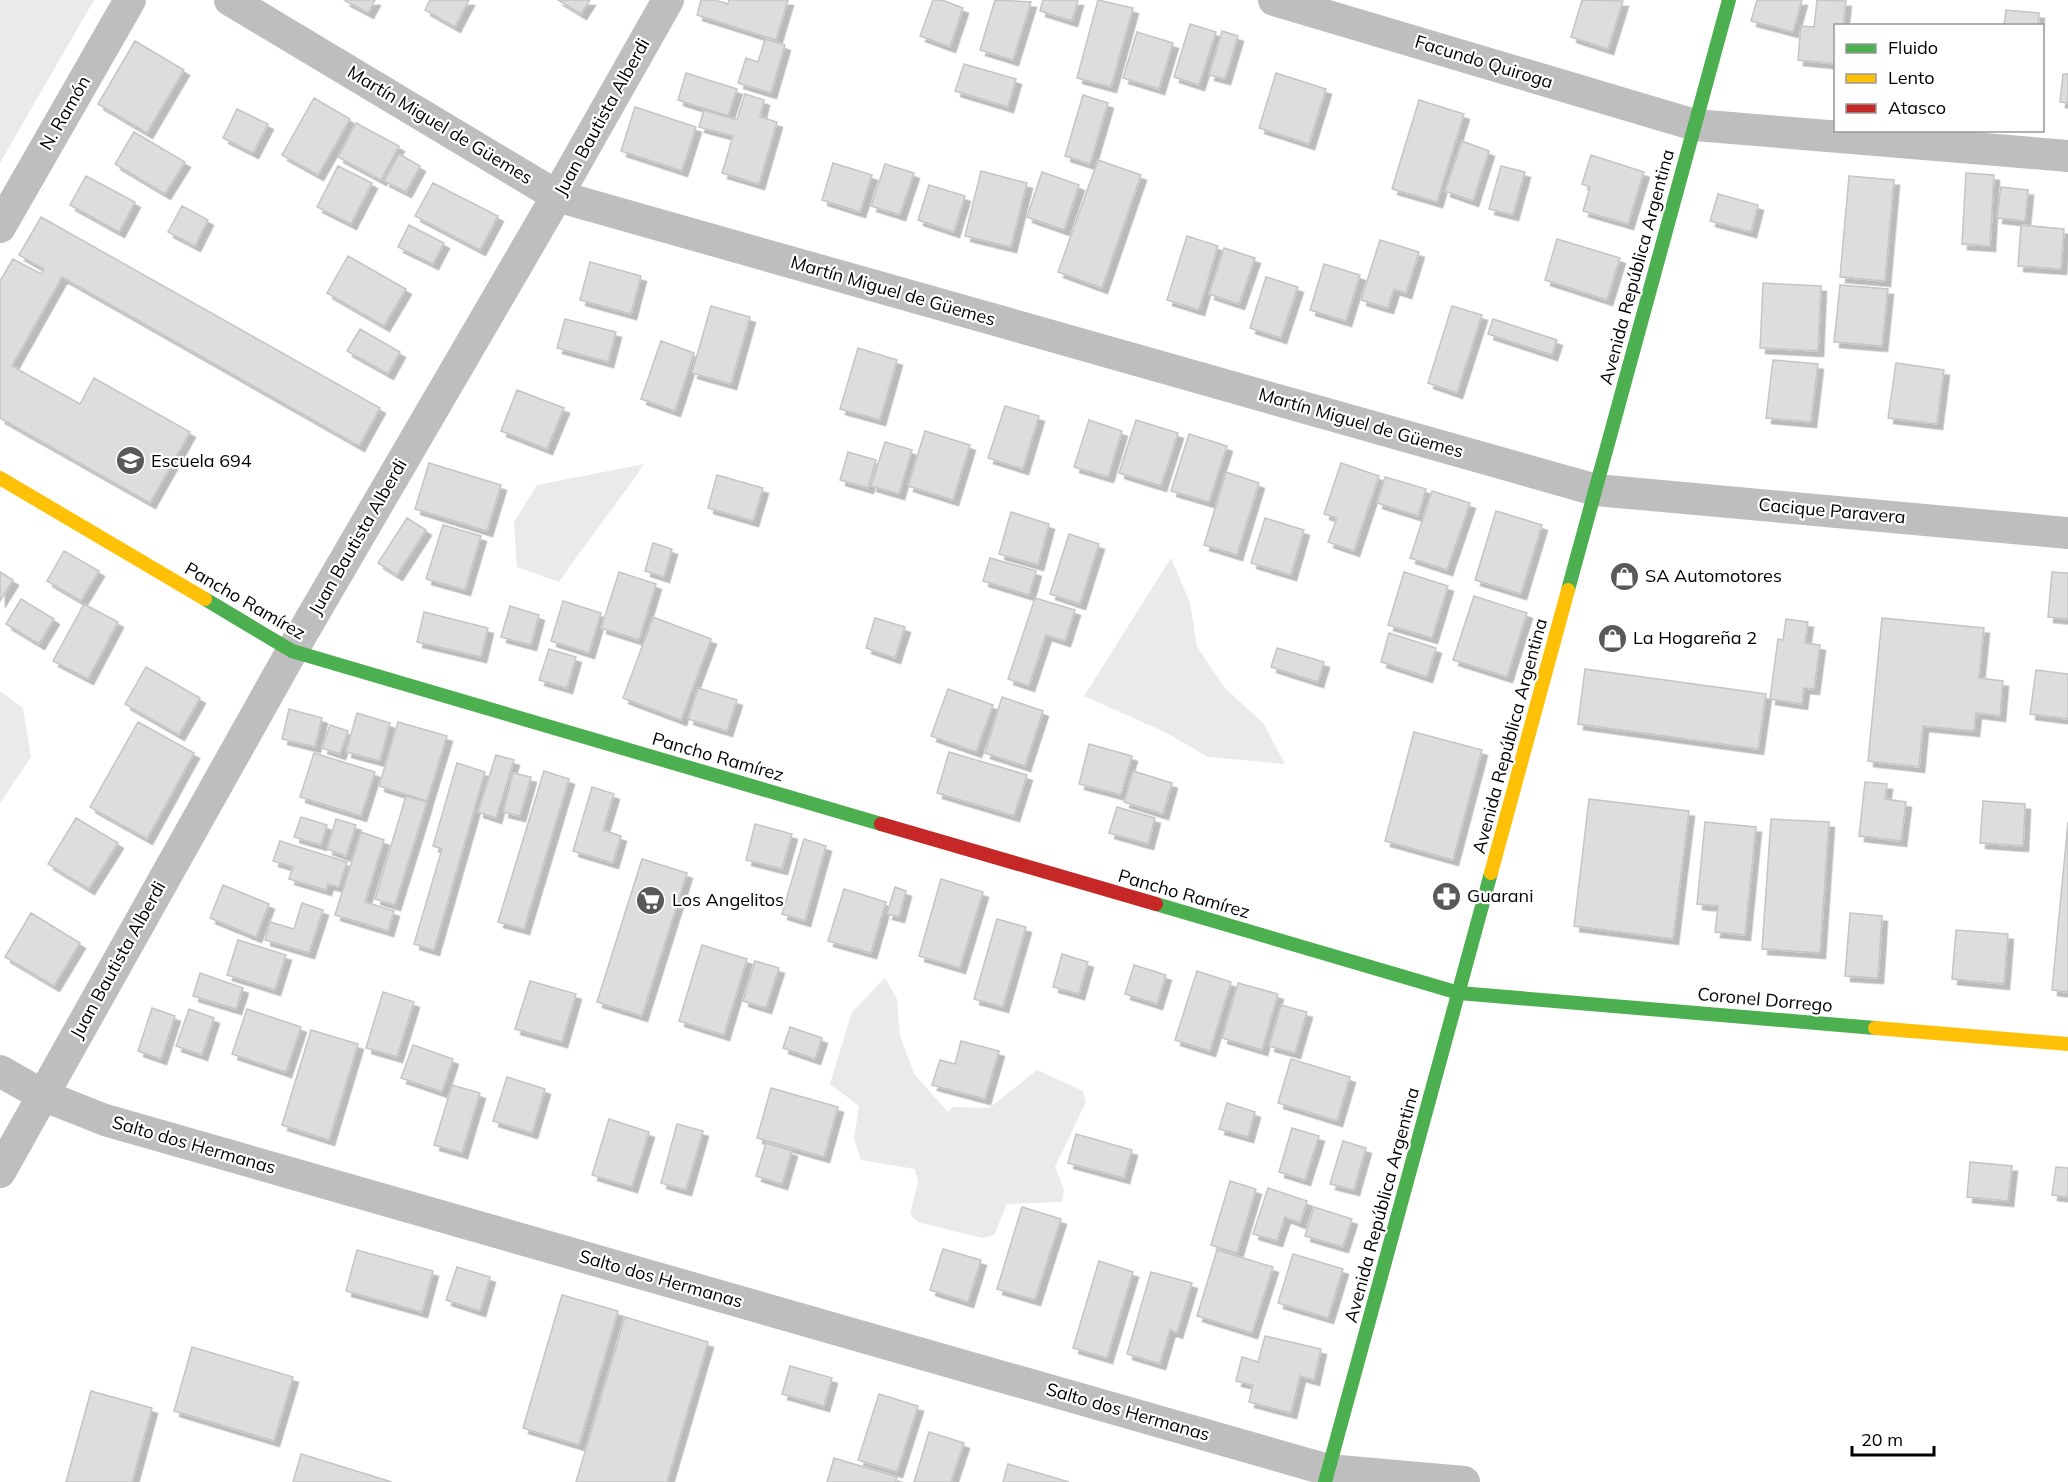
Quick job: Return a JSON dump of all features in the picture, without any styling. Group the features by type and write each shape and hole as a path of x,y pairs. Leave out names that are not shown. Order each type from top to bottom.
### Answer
{"street":[{"name":"N. Ramón","path":"0,227 130,0"},
{"name":"Martín Miguel de Güemes","path":"230,0 557,196 1596,490"},
{"name":"Juan Bautista Alberdi","path":"0,1172 291,651 557,196 668,0"},
{"name":"Facundo Quiroga","path":"1274,0 1695,125 2068,156"},
{"name":"Avenida República Argentina","path":"1327,1476 1729,0"},
{"name":"Pancho Ramírez","path":"0,478 291,651 1459,993"},
{"name":"Cacique Paravera","path":"1596,490 2068,533"},
{"name":"Coronel Dorrego","path":"1459,993 2068,1044"},
{"name":"Salto dos Hermanas","path":"0,1071 42,1095 105,1120 1327,1476 1464,1482"}],"shaded area":[{"path":"0,0 94,0 0,163"},
{"path":"644,464 559,582 517,567 514,522 537,485"},
{"path":"1171,558 1190,603 1197,647 1225,688 1263,723 1285,764 1208,757 1167,733 1084,696"},
{"path":"0,691 23,708 31,757 0,803"},
{"path":"885,978 897,999 900,1036 914,1074 948,1112 953,1107 989,1108 1037,1070 1083,1091 1086,1102 1055,1167 1064,1189 1062,1202 1007,1204 994,1235 982,1238 918,1222 910,1214 918,1182 915,1169 861,1160 854,1139 859,1106 830,1084 852,1012"}],"building":[{"path":"344,0 375,0 368,13"},
{"path":"430,0 469,0 455,27 425,10"},
{"path":"558,0 590,0 581,14"},
{"path":"701,0 715,0 728,4 729,0 788,0 776,40 697,15"},
{"path":"933,0 942,0 963,8 950,47 920,36"},
{"path":"995,0 1031,2 1013,60 980,50"},
{"path":"1043,0 1078,0 1072,21 1040,11"},
{"path":"1098,0 1133,8 1111,87 1077,78"},
{"path":"1582,0 1623,1 1608,49 1571,37"},
{"path":"1757,0 1802,0 1793,32 1751,21"},
{"path":"1817,0 1846,1 1843,24 1834,24 1834,64 1798,60 1801,26 1814,27"},
{"path":"2006,10 2039,13 2038,24 2004,24"},
{"path":"1190,24 1216,32 1199,85 1174,77"},
{"path":"1222,31 1238,36 1225,79 1209,75"},
{"path":"1137,32 1173,43 1159,89 1123,78"},
{"path":"765,39 785,45 771,93 738,83 746,58 758,62"},
{"path":"135,41 184,70 147,133 98,104"},
{"path":"964,64 1016,79 1008,107 955,91"},
{"path":"686,73 737,89 728,116 678,100"},
{"path":"1276,73 1326,89 1309,144 1259,128"},
{"path":"2063,74 2068,74 2068,103 2060,102"},
{"path":"745,94 764,100 760,117 777,122 759,184 722,173 733,136 699,127 704,110 737,120"},
{"path":"1083,95 1108,103 1090,164 1065,156"},
{"path":"314,98 350,119 318,175 282,155"},
{"path":"1419,100 1464,114 1437,202 1392,189"},
{"path":"635,107 696,127 682,171 621,151"},
{"path":"237,109 268,124 253,153 223,138"},
{"path":"356,123 399,146 381,180 338,157"},
{"path":"134,132 185,162 165,194 115,164"},
{"path":"1462,141 1489,151 1473,201 1445,191"},
{"path":"399,154 420,166 406,192 384,181"},
{"path":"1591,155 1644,172 1628,224 1583,211 1590,187 1582,184"},
{"path":"1098,160 1141,175 1102,288 1058,272"},
{"path":"833,163 872,175 860,212 822,200"},
{"path":"885,164 914,173 900,215 871,206"},
{"path":"338,166 372,183 351,224 317,207"},
{"path":"1501,166 1525,172 1513,215 1489,209"},
{"path":"981,171 1027,183 1011,247 965,236"},
{"path":"1042,172 1079,185 1064,230 1027,217"},
{"path":"1966,173 1994,175 1990,246 1962,244"},
{"path":"86,176 135,202 119,232 70,205"},
{"path":"1849,176 1894,180 1885,281 1840,277"},
{"path":"433,183 498,216 480,250 415,216"},
{"path":"929,185 965,196 954,232 918,220"},
{"path":"2001,187 2028,190 2025,221 1997,218"},
{"path":"1718,194 1758,205 1751,232 1710,221"},
{"path":"182,206 208,220 195,246 168,232"},
{"path":"41,217 380,408 359,446 62,277 12,366 80,404 94,378 190,432 150,503 0,418 0,281 13,259 41,274 44,269 19,255"},
{"path":"409,225 444,243 433,264 398,247"},
{"path":"2021,225 2064,229 2061,269 2018,266"},
{"path":"1187,236 1218,246 1199,310 1167,300"},
{"path":"1557,239 1620,258 1607,300 1545,280"},
{"path":"1380,240 1419,252 1406,293 1394,289 1388,308 1361,300"},
{"path":"1224,248 1255,258 1239,304 1209,294"},
{"path":"348,256 406,289 384,326 327,293"},
{"path":"590,262 641,276 631,314 580,300"},
{"path":"1324,264 1360,275 1346,321 1310,310"},
{"path":"1266,277 1298,287 1281,338 1250,328"},
{"path":"1763,283 1821,286 1818,351 1760,348"},
{"path":"1840,285 1888,289 1882,346 1834,342"},
{"path":"711,306 750,317 731,384 692,373"},
{"path":"1452,306 1482,315 1457,393 1428,383"},
{"path":"565,319 616,332 608,362 557,348"},
{"path":"1493,319 1557,340 1552,355 1488,334"},
{"path":"360,329 400,352 388,374 347,351"},
{"path":"661,341 694,353 675,411 641,399"},
{"path":"858,348 897,360 880,420 840,409"},
{"path":"1773,360 1818,364 1811,422 1766,418"},
{"path":"1896,363 1944,370 1937,424 1888,418"},
{"path":"517,390 564,408 547,449 501,431"},
{"path":"1005,406 1039,416 1023,469 988,458"},
{"path":"1089,420 1122,431 1108,477 1074,467"},
{"path":"1136,420 1178,433 1161,486 1119,473"},
{"path":"925,431 970,445 953,500 908,486"},
{"path":"1189,434 1227,446 1209,502 1171,491"},
{"path":"885,442 912,450 899,494 871,486"},
{"path":"848,452 876,460 868,488 840,480"},
{"path":"429,463 501,485 487,531 415,509"},
{"path":"1341,463 1379,476 1354,551 1328,542 1337,518 1324,514"},
{"path":"1226,472 1259,483 1237,555 1204,545"},
{"path":"717,475 763,488 753,521 708,508"},
{"path":"1385,477 1426,489 1418,516 1377,503"},
{"path":"1432,491 1470,503 1447,570 1410,558"},
{"path":"1496,511 1542,525 1521,594 1475,580"},
{"path":"1011,512 1049,524 1038,565 999,554"},
{"path":"407,518 426,530 397,575 378,563"},
{"path":"1265,518 1304,530 1291,575 1251,563"},
{"path":"443,525 481,536 465,590 426,579"},
{"path":"1069,534 1099,544 1080,604 1050,594"},
{"path":"653,543 672,549 664,577 645,571"},
{"path":"64,551 99,571 81,601 47,581"},
{"path":"990,558 1036,571 1029,595 983,581"},
{"path":"0,572 13,580 0,601"},
{"path":"619,572 656,584 639,640 601,628"},
{"path":"1404,572 1448,586 1432,638 1388,625"},
{"path":"2052,572 2068,573 2068,619 2048,617"},
{"path":"1474,596 1527,613 1507,677 1453,660"},
{"path":"1035,598 1075,610 1065,641 1046,635 1029,686 1008,679"},
{"path":"21,599 54,619 39,644 6,624"},
{"path":"563,601 601,613 589,653 551,641"},
{"path":"84,604 118,622 88,679 53,661"},
{"path":"510,606 539,615 531,645 501,637"},
{"path":"424,612 488,628 481,657 417,642"},
{"path":"653,617 711,639 681,720 623,698"},
{"path":"875,618 905,627 895,658 866,648"},
{"path":"1882,618 1984,628 1979,678 2003,681 2000,716 1976,713 1974,731 1923,726 1919,767 1868,761"},
{"path":"1786,619 1808,622 1805,643 1820,645 1814,689 1804,688 1802,704 1770,699 1778,639 1783,640"},
{"path":"1389,633 1436,648 1427,677 1381,662"},
{"path":"1277,648 1324,662 1318,682 1271,667"},
{"path":"549,649 576,657 567,688 539,680"},
{"path":"146,667 200,698 179,735 125,704"},
{"path":"1585,669 1766,694 1758,749 1578,724"},
{"path":"2036,670 2068,674 2068,719 2030,714"},
{"path":"698,688 737,700 727,731 688,719"},
{"path":"948,689 993,705 976,752 931,736"},
{"path":"1002,697 1043,711 1025,766 985,753"},
{"path":"289,709 322,718 315,747 282,739"},
{"path":"357,713 390,723 380,761 346,752"},
{"path":"138,722 194,753 147,839 90,807"},
{"path":"398,722 447,736 427,801 379,786"},
{"path":"330,725 348,731 340,754 322,748"},
{"path":"1414,732 1482,750 1453,860 1385,841"},
{"path":"1089,744 1132,756 1121,795 1079,784"},
{"path":"949,752 1027,775 1014,816 937,793"},
{"path":"314,753 375,772 361,816 300,797"},
{"path":"496,755 514,760 496,818 478,812"},
{"path":"457,763 485,772 434,950 414,944 442,849 433,846"},
{"path":"544,771 569,779 524,929 498,922"},
{"path":"1133,771 1172,783 1163,814 1124,802"},
{"path":"513,773 531,777 520,816 503,812"},
{"path":"1865,782 1887,784 1885,799 1906,802 1901,841 1859,836"},
{"path":"592,787 614,794 603,830 621,836 613,863 573,851"},
{"path":"406,796 427,802 395,905 375,899"},
{"path":"1589,799 1689,811 1673,939 1574,926"},
{"path":"1983,801 2025,804 2023,846 1980,843"},
{"path":"1117,807 1155,818 1148,844 1109,833"},
{"path":"301,817 327,825 321,845 294,837"},
{"path":"76,818 118,843 89,889 48,864"},
{"path":"336,819 356,825 346,856 327,849"},
{"path":"1771,819 1829,822 1820,953 1762,949"},
{"path":"1705,822 1756,827 1745,935 1715,932 1718,906 1697,904"},
{"path":"2068,822 2068,992 2052,990"},
{"path":"755,824 792,834 782,869 746,860"},
{"path":"361,832 384,840 365,902 394,911 388,931 335,915"},
{"path":"804,839 826,846 805,921 782,914"},
{"path":"280,841 347,862 339,887 328,884 326,890 289,879 293,867 273,861"},
{"path":"642,859 687,873 642,1016 597,1002"},
{"path":"941,879 983,892 960,968 919,956"},
{"path":"223,885 269,904 256,937 210,918"},
{"path":"895,887 906,891 899,917 887,914"},
{"path":"844,889 886,902 871,953 828,941"},
{"path":"302,903 323,910 309,953 265,940 270,922 294,929"},
{"path":"31,913 80,943 54,986 5,957"},
{"path":"1850,913 1882,916 1878,978 1845,976"},
{"path":"997,919 1026,927 1003,1007 974,999"},
{"path":"1956,930 2008,934 2004,984 1952,979"},
{"path":"238,940 286,955 275,990 227,975"},
{"path":"702,945 747,959 724,1035 679,1021"},
{"path":"1062,954 1088,962 1079,994 1053,987"},
{"path":"755,961 779,968 766,1008 743,1001"},
{"path":"1134,965 1166,975 1157,1004 1125,994"},
{"path":"1197,971 1231,982 1210,1051 1175,1040"},
{"path":"200,973 243,988 236,1009 193,996"},
{"path":"530,981 576,994 562,1042 515,1029"},
{"path":"1238,983 1278,994 1262,1050 1222,1038"},
{"path":"383,992 414,1002 397,1057 366,1048"},
{"path":"1281,1005 1307,1012 1295,1053 1269,1046"},
{"path":"152,1008 175,1016 161,1059 138,1051"},
{"path":"189,1009 214,1018 202,1055 176,1046"},
{"path":"247,1009 301,1027 286,1072 232,1054"},
{"path":"790,1027 822,1038 815,1059 783,1048"},
{"path":"311,1030 358,1044 329,1140 282,1125"},
{"path":"961,1041 999,1051 985,1099 932,1085 940,1060 955,1064"},
{"path":"413,1045 453,1059 442,1092 401,1078"},
{"path":"1291,1059 1350,1077 1337,1121 1278,1103"},
{"path":"507,1077 545,1089 532,1133 493,1121"},
{"path":"452,1085 480,1093 462,1153 434,1145"},
{"path":"771,1088 838,1107 824,1157 757,1138"},
{"path":"1227,1103 1255,1112 1248,1137 1219,1129"},
{"path":"609,1119 649,1132 632,1187 592,1175"},
{"path":"677,1124 703,1131 686,1190 661,1183"},
{"path":"1292,1128 1319,1136 1305,1180 1279,1172"},
{"path":"1076,1134 1132,1150 1124,1178 1068,1163"},
{"path":"1343,1141 1366,1148 1354,1190 1330,1184"},
{"path":"766,1143 792,1151 782,1184 756,1176"},
{"path":"1970,1162 2012,1166 2008,1201 1967,1197"},
{"path":"2056,1167 2068,1168 2068,1197 2052,1195"},
{"path":"1230,1181 1256,1189 1237,1253 1211,1245"},
{"path":"1268,1188 1307,1201 1300,1223 1285,1217 1277,1241 1253,1234"},
{"path":"1022,1207 1061,1219 1035,1300 997,1289"},
{"path":"1314,1207 1352,1219 1343,1247 1305,1236"},
{"path":"943,1249 981,1260 968,1302 930,1290"},
{"path":"357,1250 433,1271 422,1312 346,1291"},
{"path":"1217,1250 1273,1267 1252,1333 1197,1316"},
{"path":"1293,1254 1343,1269 1328,1318 1278,1303"},
{"path":"1099,1261 1133,1272 1107,1358 1073,1348"},
{"path":"457,1267 490,1277 480,1311 446,1300"},
{"path":"1151,1272 1192,1283 1177,1333 1170,1330 1160,1364 1127,1354"},
{"path":"562,1295 618,1311 579,1445 523,1428"},
{"path":"625,1317 708,1342 667,1482 576,1482"},
{"path":"1265,1336 1321,1349 1314,1380 1300,1376 1291,1413 1249,1402 1253,1385 1236,1381 1242,1357 1258,1362"},
{"path":"192,1347 293,1377 274,1441 174,1411"},
{"path":"790,1366 832,1378 824,1406 782,1394"},
{"path":"91,1391 152,1408 132,1482 66,1482"},
{"path":"879,1394 918,1406 897,1472 858,1460"},
{"path":"929,1432 964,1443 951,1482 914,1482"},
{"path":"301,1454 392,1482 293,1482"},
{"path":"834,1458 897,1477 895,1482 827,1482"},
{"path":"1008,1464 1069,1482 1003,1482"}],"traffic: fast":[{"path":"1568,590 1729,0"},
{"path":"205,599 292,651 881,824"},
{"path":"1325,1482 1491,873"},
{"path":"1156,904 1459,993 1875,1028"}],"traffic: slow":[{"path":"0,478 205,599"},
{"path":"1491,873 1568,590"},
{"path":"1875,1028 2068,1044"}],"traffic: jam":[{"path":"881,824 1156,904"}],"place":[{"name":"Escuela 694","path":"130,461"},
{"name":"SA Automotores","path":"1624,576"},
{"name":"La Hogareña 2","path":"1612,638"},
{"name":"Guarani","path":"1446,896"},
{"name":"Los Angelitos","path":"651,900"}]}
